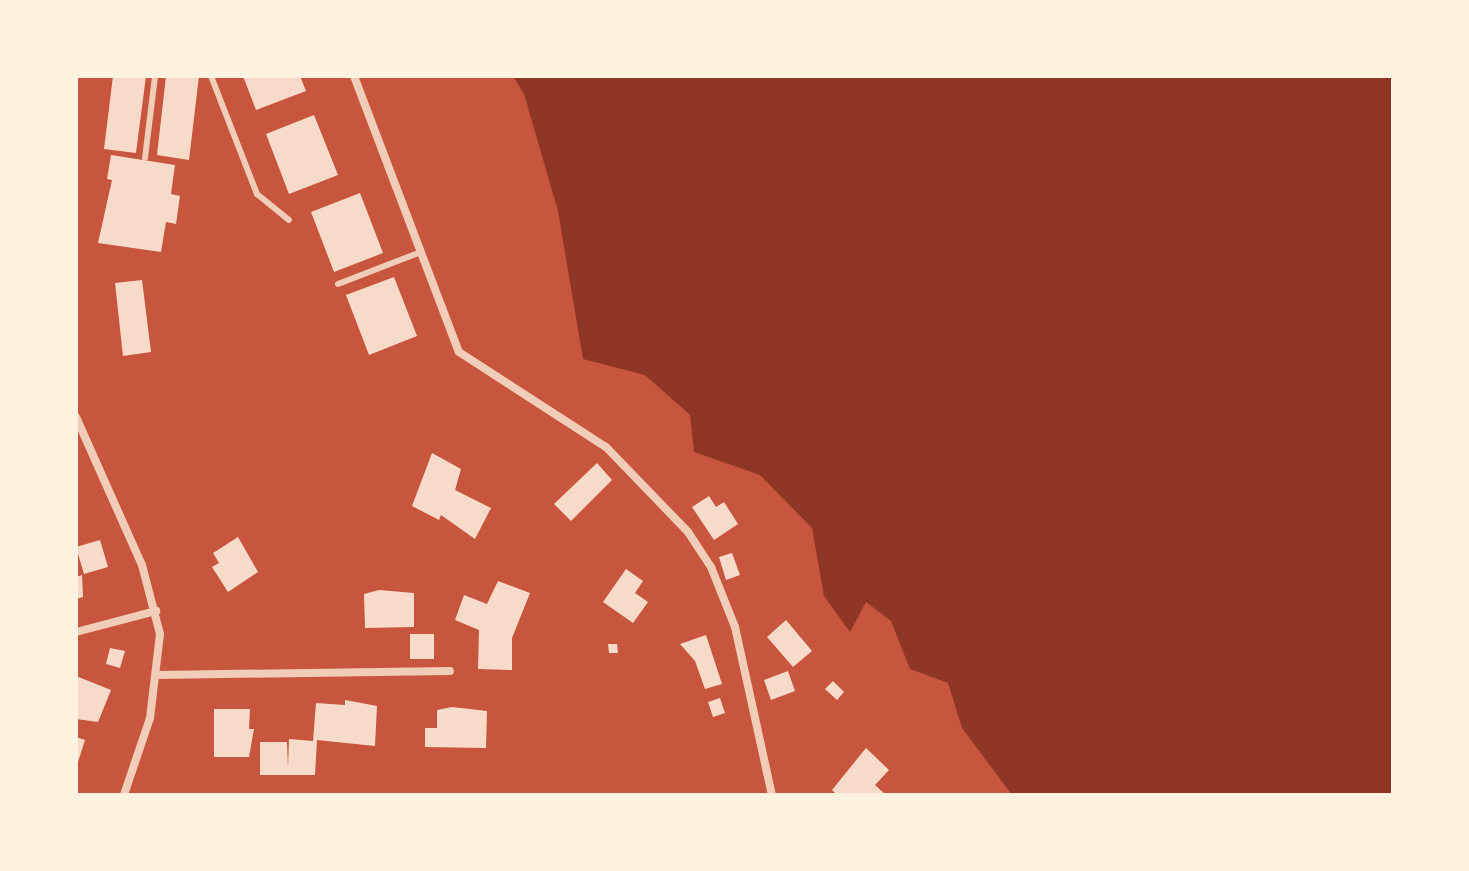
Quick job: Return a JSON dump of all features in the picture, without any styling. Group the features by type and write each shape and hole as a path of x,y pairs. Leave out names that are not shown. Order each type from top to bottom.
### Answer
{"street":[{"path":"354,76 459,352 606,447 667,508 711,567 735,627 772,795"},
{"path":"76,417 142,565 156,611 157,675 150,718 124,795"},
{"path":"76,632 156,611"},
{"path":"157,675 450,671"}],"lane":[{"path":"145,158 155,76"},
{"path":"211,76 257,194 289,220"},
{"path":"338,284 421,252"}],"shaded area":[{"path":"513,76 1393,76 1393,795 1012,795 962,728 948,683 910,669 891,621 866,602 850,632 824,596 812,528 760,475 694,452 690,415 645,375 583,359 558,211 524,94"}],"building":[{"path":"113,76 146,76 136,153 104,149"},
{"path":"166,76 199,76 189,160 157,155"},
{"path":"243,76 300,76 306,91 256,110"},
{"path":"314,115 338,175 289,194 266,134"},
{"path":"111,155 175,165 171,194 180,196 176,224 166,222 161,252 98,243 112,180 107,179"},
{"path":"360,193 383,253 334,272 311,212"},
{"path":"394,277 417,336 369,355 346,295"},
{"path":"142,280 151,352 123,356 115,283"},
{"path":"432,453 461,469 455,490 491,508 475,539 441,515 439,520 412,506"},
{"path":"597,463 612,480 571,521 554,504"},
{"path":"709,496 716,507 724,502 738,524 714,540 692,507"},
{"path":"238,537 258,572 228,592 212,567 219,563 213,553"},
{"path":"100,540 108,567 84,574 76,547"},
{"path":"732,553 740,575 726,580 719,557"},
{"path":"626,569 643,581 635,593 648,602 633,623 603,602"},
{"path":"82,575 83,597 76,599 76,577"},
{"path":"498,581 530,593 512,638 512,670 478,669 479,630 455,620 464,595 487,604"},
{"path":"379,590 414,593 414,627 365,628 364,594"},
{"path":"786,620 812,651 793,667 767,637"},
{"path":"410,634 434,634 434,659 410,659"},
{"path":"706,635 722,684 705,689 695,661 680,644"},
{"path":"608,644 617,644 618,653 609,653"},
{"path":"110,648 125,651 120,668 106,664"},
{"path":"788,671 795,691 771,700 764,680"},
{"path":"76,676 111,690 98,722 76,719"},
{"path":"833,681 844,692 837,700 825,689"},
{"path":"720,698 725,713 713,717 708,702"},
{"path":"345,700 377,706 375,746 317,740 315,775 260,775 260,742 287,742 288,768 289,739 313,741 316,703 345,705"},
{"path":"452,707 487,711 486,748 425,747 425,728 437,728 437,710"},
{"path":"214,709 250,709 249,729 254,729 249,757 214,757"},
{"path":"76,737 85,740 77,765 76,765"},
{"path":"866,748 889,770 875,785 886,795 837,795 832,790"}]}
